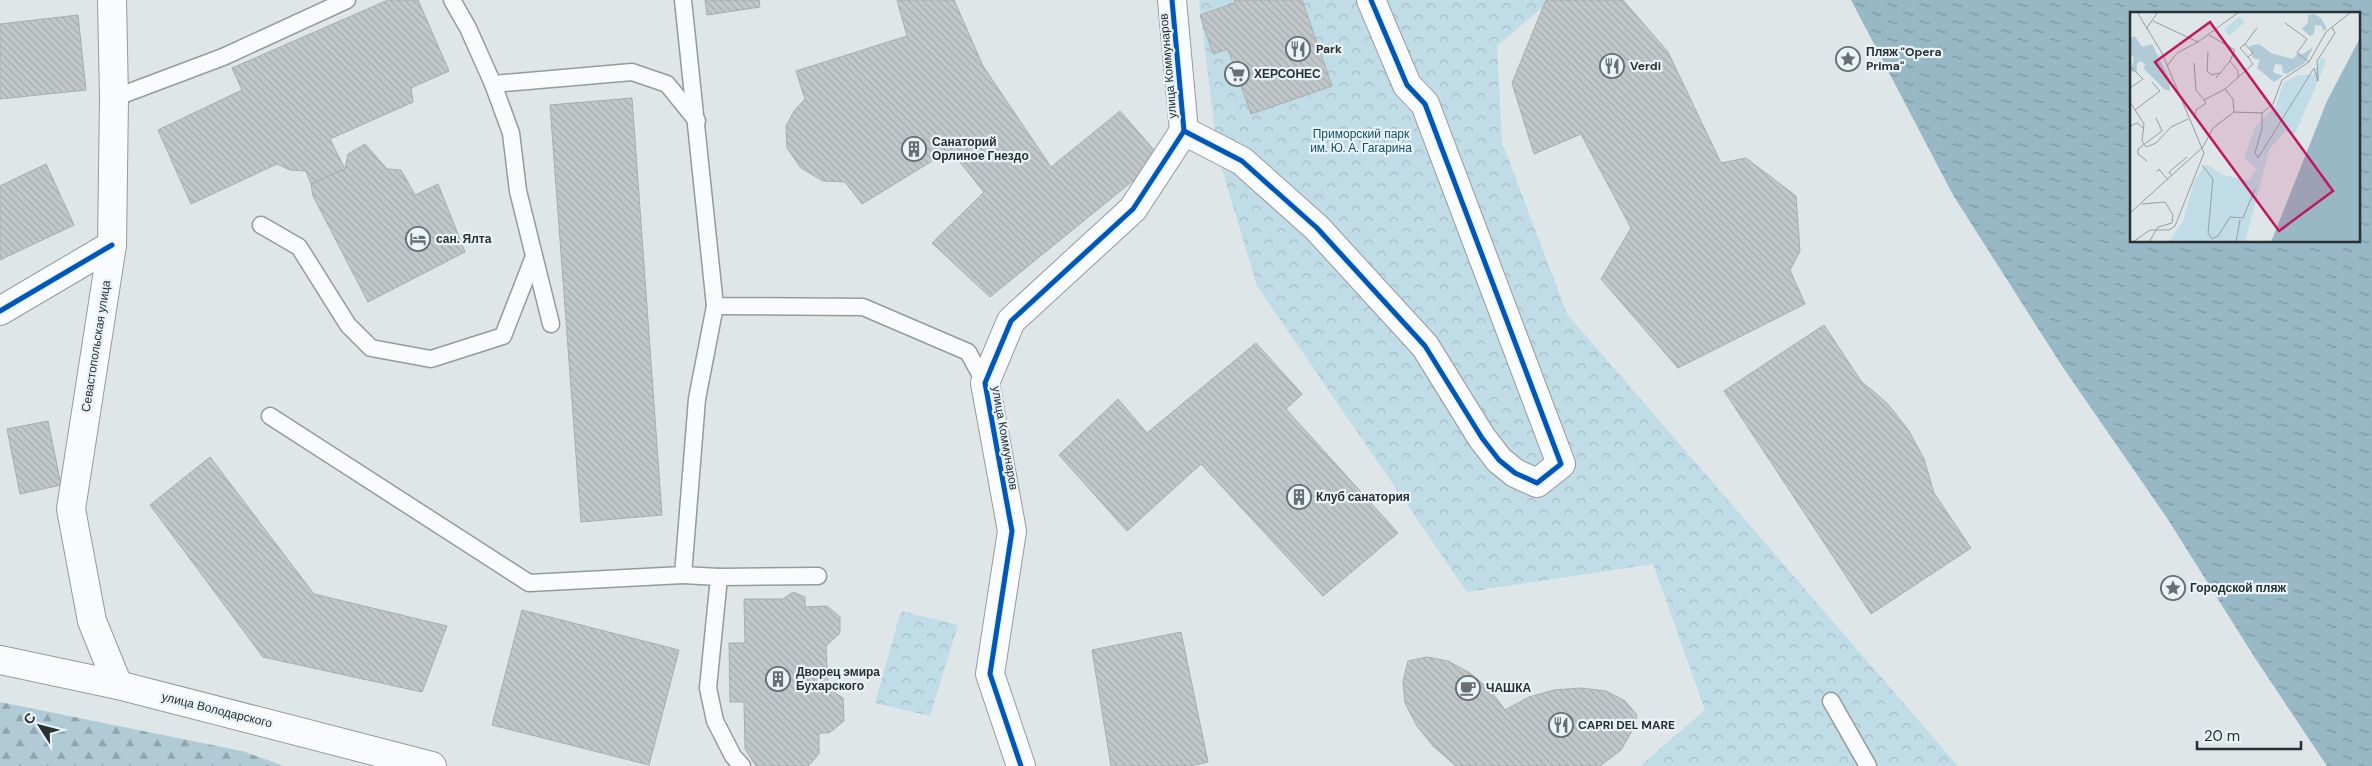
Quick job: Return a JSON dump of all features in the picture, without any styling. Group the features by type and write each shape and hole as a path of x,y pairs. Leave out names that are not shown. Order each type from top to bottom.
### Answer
{"street":[{"name":"Севастопольская улица","path":"112,0 114,98 112,245 71,509 92,621 118,685"},
{"name":"улица Коммунаров","path":"1021,766 990,674 1012,531 985,384 1011,321 1133,209 1184,131 1172,0"},
{"path":"1184,131 1242,161 1317,228 1425,346 1482,438 1499,460 1515,473 1537,482 1561,464 1424,104 1407,85 1371,0"},
{"path":"0,311 112,245"},
{"name":"улица Володарского","path":"0,660 118,685 432,766"}],"lane":[{"path":"114,98 223,57 347,0"},
{"path":"452,0 468,28 494,84 511,133 518,191 533,258 551,324"},
{"path":"683,0 715,306 697,399 683,575"},
{"path":"494,84 632,72 667,84 697,121"},
{"path":"261,225 299,248 348,324 371,348 431,359 502,336 533,258"},
{"path":"715,306 863,307 968,352 985,384"},
{"path":"270,416 529,583 683,575 719,577 818,576"},
{"path":"719,577 708,688 715,721 733,756 742,766"},
{"path":"1831,701 1868,766"}],"green space":[{"name":"Приморский парк им. Ю. А. Гагарина","path":"1199,0 1551,0 1497,46 1502,142 1567,314 1958,766 1640,766 1705,710 1653,564 1467,592 1257,286 1218,156"},
{"path":"901,611 958,625 930,716 875,703"},
{"path":"0,702 242,751 284,766 0,766"}],"water":[{"path":"1851,0 2372,0 2372,766 2327,766 2255,658 2167,518 2062,366 1953,195"}],"building":[{"path":"388,0 418,0 449,71 411,88 413,102 330,139 345,169 311,184 306,171 290,170 277,164 191,204 158,130 242,90 232,68"},
{"path":"705,0 759,0 760,7 707,15"},
{"name":"Санаторий Орлиное Гнездо","path":"897,0 954,0 983,66 1051,167 1120,111 1161,158 990,297 932,243 984,192 950,150 862,204 845,182 823,181 801,168 787,148 786,126 794,111 805,99 796,71 907,36"},
{"path":"1234,0 1302,0 1332,86 1251,114 1228,49 1213,54 1200,15 1235,3"},
{"path":"1546,0 1623,0 1668,52 1721,163 1746,158 1796,196 1800,251 1790,270 1805,304 1678,368 1601,279 1631,228 1581,134 1534,154 1512,83"},
{"path":"78,15 86,90 0,99 0,24"},
{"path":"632,98 662,515 581,522 550,105"},
{"path":"365,144 387,169 401,170 415,195 438,184 465,252 368,302 313,196 311,184 345,169 348,154"},
{"path":"46,164 74,225 0,260 0,186"},
{"path":"1824,325 1861,381 1887,403 1909,431 1924,459 1934,493 1971,548 1871,614 1724,391"},
{"name":"Клуб санатория","path":"1256,343 1302,394 1286,409 1398,533 1323,596 1201,464 1127,531 1059,455 1118,399 1147,433"},
{"path":"48,421 61,485 20,494 7,429"},
{"path":"210,457 314,594 447,626 422,692 263,657 150,505"},
{"name":"Дворец эмира Бухарского","path":"793,592 805,597 805,607 827,606 840,617 840,633 826,646 828,688 843,698 844,721 829,733 819,733 819,754 808,766 756,766 745,749 744,702 730,702 729,643 745,643 744,599 783,599"},
{"path":"522,610 679,650 649,765 492,725"},
{"path":"1181,632 1208,762 1190,766 1111,766 1092,650"},
{"path":"1427,657 1448,661 1470,673 1490,690 1505,710 1529,697 1554,690 1580,688 1606,691 1625,701 1637,715 1632,731 1621,750 1600,766 1456,766 1433,746 1417,726 1405,703 1403,681 1408,661"}],"cycle path":[{"path":"1021,766 990,674 1012,531 985,383 1011,321 1133,209 1184,131 1172,0"},
{"path":"1184,131 1242,161 1317,228 1425,346 1482,438 1499,460 1515,473 1537,483 1561,464 1425,104 1407,85 1371,0"},
{"path":"0,311 112,245"}],"place":[{"name":"Park","path":"1298,49"},
{"name":"Пляж \"Opera Prima\"","path":"1848,59"},
{"name":"Verdi","path":"1612,66"},
{"name":"ХЕРСОНЕС","path":"1237,74"},
{"name":"Санаторий Орлиное Гнездо","path":"914,149"},
{"name":"сан. Ялта","path":"418,239"},
{"name":"Клуб санатория","path":"1299,497"},
{"name":"Городской пляж","path":"2173,588"},
{"name":"Дворец эмира Бухарского","path":"778,679"},
{"name":"ЧАШКА","path":"1468,688"},
{"name":"CAPRI DEL MARE","path":"1561,725"}]}
